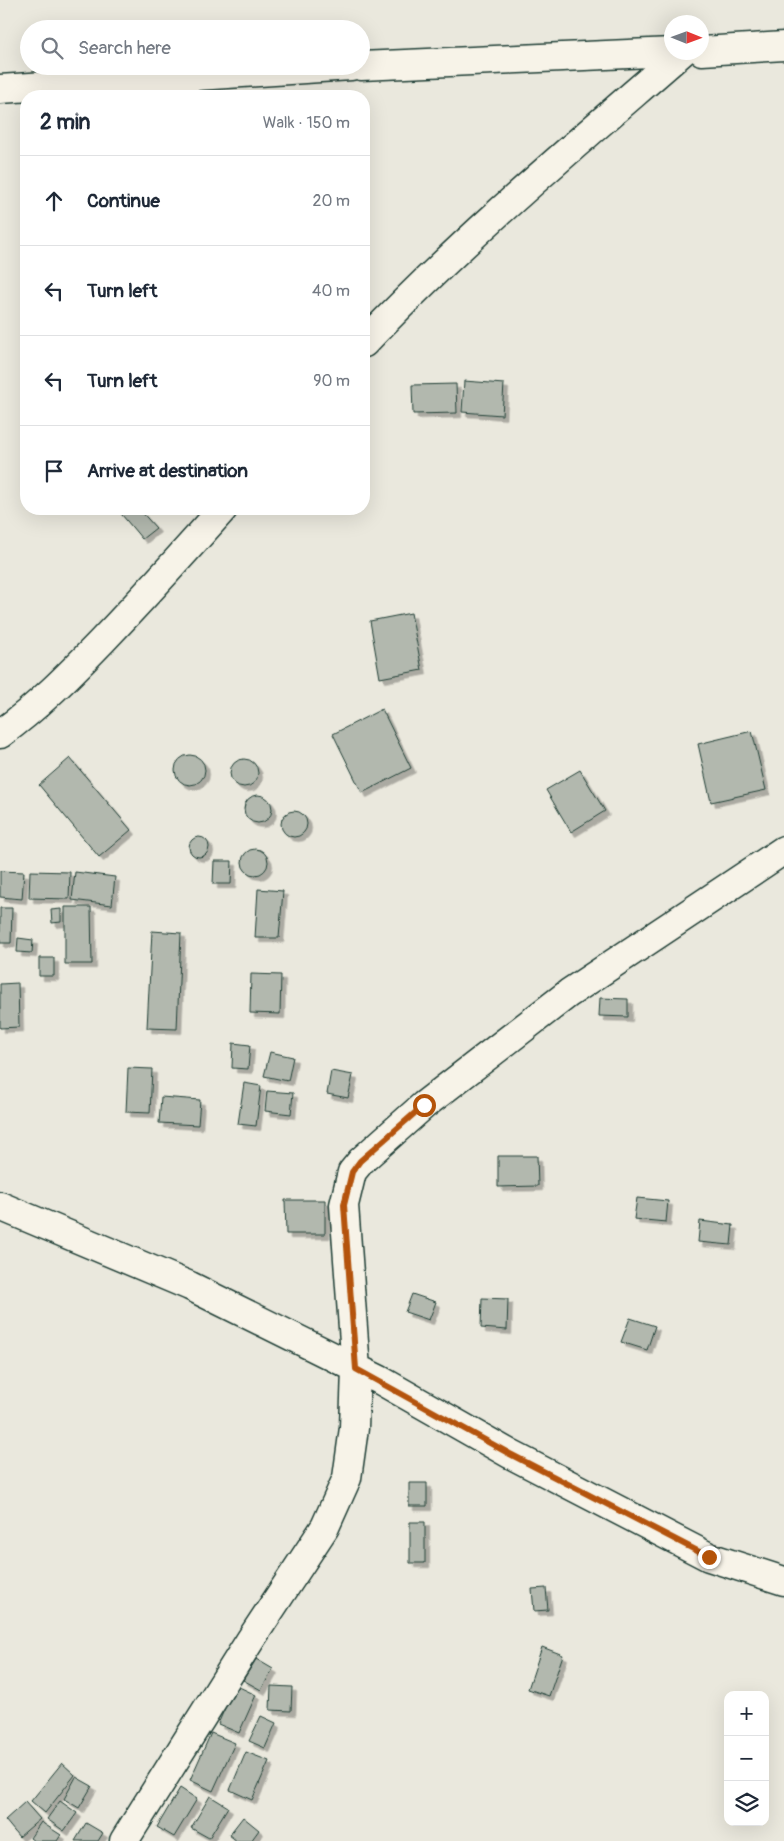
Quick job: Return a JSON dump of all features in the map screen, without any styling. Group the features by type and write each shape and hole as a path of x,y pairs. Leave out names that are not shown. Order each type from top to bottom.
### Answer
{"street":[{"path":"709,51 784,46"},
{"path":"370,66 664,52"},
{"path":"370,337 429,277 547,169 673,60"},
{"path":"0,89 214,75"},
{"path":"0,734 26,715 79,664 157,584 218,515"},
{"path":"124,1841 251,1639 325,1527 347,1478 354,1428 356,1369 344,1205 352,1172 360,1161 424,1105 569,993 784,850"},
{"path":"0,1206 190,1286 356,1369 510,1454 709,1557 784,1581"}],"building":[{"path":"464,381 504,384 502,415 462,412"},
{"path":"456,384 457,413 413,414 412,385"},
{"path":"122,515 144,515 156,528 142,539"},
{"path":"411,613 422,670 380,678 370,621"},
{"path":"382,709 411,768 362,793 333,734"},
{"path":"752,731 766,790 711,802 698,744"},
{"path":"190,755 201,759 205,770 201,781 190,785 179,781 175,770 179,759"},
{"path":"70,758 131,830 99,857 39,785"},
{"path":"244,759 254,763 258,773 254,783 244,787 234,783 230,773 234,763"},
{"path":"580,770 605,811 571,832 546,790"},
{"path":"258,795 268,799 272,809 268,819 258,823 248,819 244,809 248,799"},
{"path":"294,811 303,815 307,824 303,833 294,837 285,833 281,824 285,815"},
{"path":"199,837 206,840 209,847 206,854 199,857 192,854 189,847 192,840"},
{"path":"255,849 265,852 268,862 265,872 255,875 245,872 242,862 245,852"},
{"path":"214,861 232,861 231,884 213,884"},
{"path":"0,871 24,872 22,899 0,897"},
{"path":"30,871 70,872 69,899 29,898"},
{"path":"75,872 115,877 112,905 72,900"},
{"path":"258,889 283,891 279,938 255,938"},
{"path":"65,907 91,907 92,964 65,964"},
{"path":"0,908 12,908 11,943 0,943"},
{"path":"61,909 61,922 52,923 51,910"},
{"path":"152,931 181,933 177,1029 147,1028"},
{"path":"18,938 33,940 32,953 17,952"},
{"path":"39,958 54,958 54,976 39,976"},
{"path":"251,974 281,975 280,1014 250,1013"},
{"path":"18,983 19,1027 0,1028 0,984"},
{"path":"600,998 628,999 628,1017 599,1016"},
{"path":"233,1043 250,1045 248,1069 232,1068"},
{"path":"270,1052 293,1057 288,1081 264,1076"},
{"path":"128,1068 152,1069 150,1113 126,1112"},
{"path":"331,1071 353,1075 348,1098 327,1094"},
{"path":"244,1083 261,1086 256,1126 238,1124"},
{"path":"267,1091 293,1093 291,1114 265,1111"},
{"path":"161,1097 200,1100 198,1125 159,1123"},
{"path":"498,1156 537,1156 538,1186 498,1187"},
{"path":"637,1198 668,1201 666,1222 634,1219"},
{"path":"285,1200 325,1200 325,1234 286,1234"},
{"path":"700,1221 733,1225 731,1245 698,1242"},
{"path":"412,1294 436,1302 429,1320 405,1312"},
{"path":"482,1298 508,1299 507,1330 481,1328"},
{"path":"630,1318 655,1326 647,1350 621,1342"},
{"path":"409,1483 427,1483 427,1506 409,1506"},
{"path":"410,1522 425,1522 425,1563 410,1563"},
{"path":"546,1588 548,1610 534,1611 532,1589"},
{"path":"542,1647 563,1655 549,1696 528,1689"},
{"path":"256,1659 273,1669 261,1690 243,1680"},
{"path":"235,1685 256,1695 239,1733 218,1724"},
{"path":"271,1686 292,1687 291,1711 270,1710"},
{"path":"261,1716 276,1723 265,1748 249,1741"},
{"path":"211,1733 235,1743 213,1791 190,1780"},
{"path":"246,1752 269,1761 252,1800 230,1790"},
{"path":"62,1763 75,1775 45,1813 31,1801"},
{"path":"76,1777 92,1786 79,1808 64,1799"},
{"path":"180,1788 197,1799 174,1837 157,1827"},
{"path":"210,1796 228,1807 209,1838 191,1828"},
{"path":"60,1801 77,1813 64,1831 47,1819"},
{"path":"25,1802 40,1819 19,1837 5,1820"},
{"path":"243,1817 259,1830 251,1841 237,1841 229,1835"},
{"path":"41,1822 61,1835 57,1841 34,1841 30,1838"},
{"path":"86,1823 103,1833 98,1841 75,1841"}],"route":[{"path":"424,1105 360,1161 352,1172 344,1205 356,1369 380,1380 510,1454 709,1557"}]}
